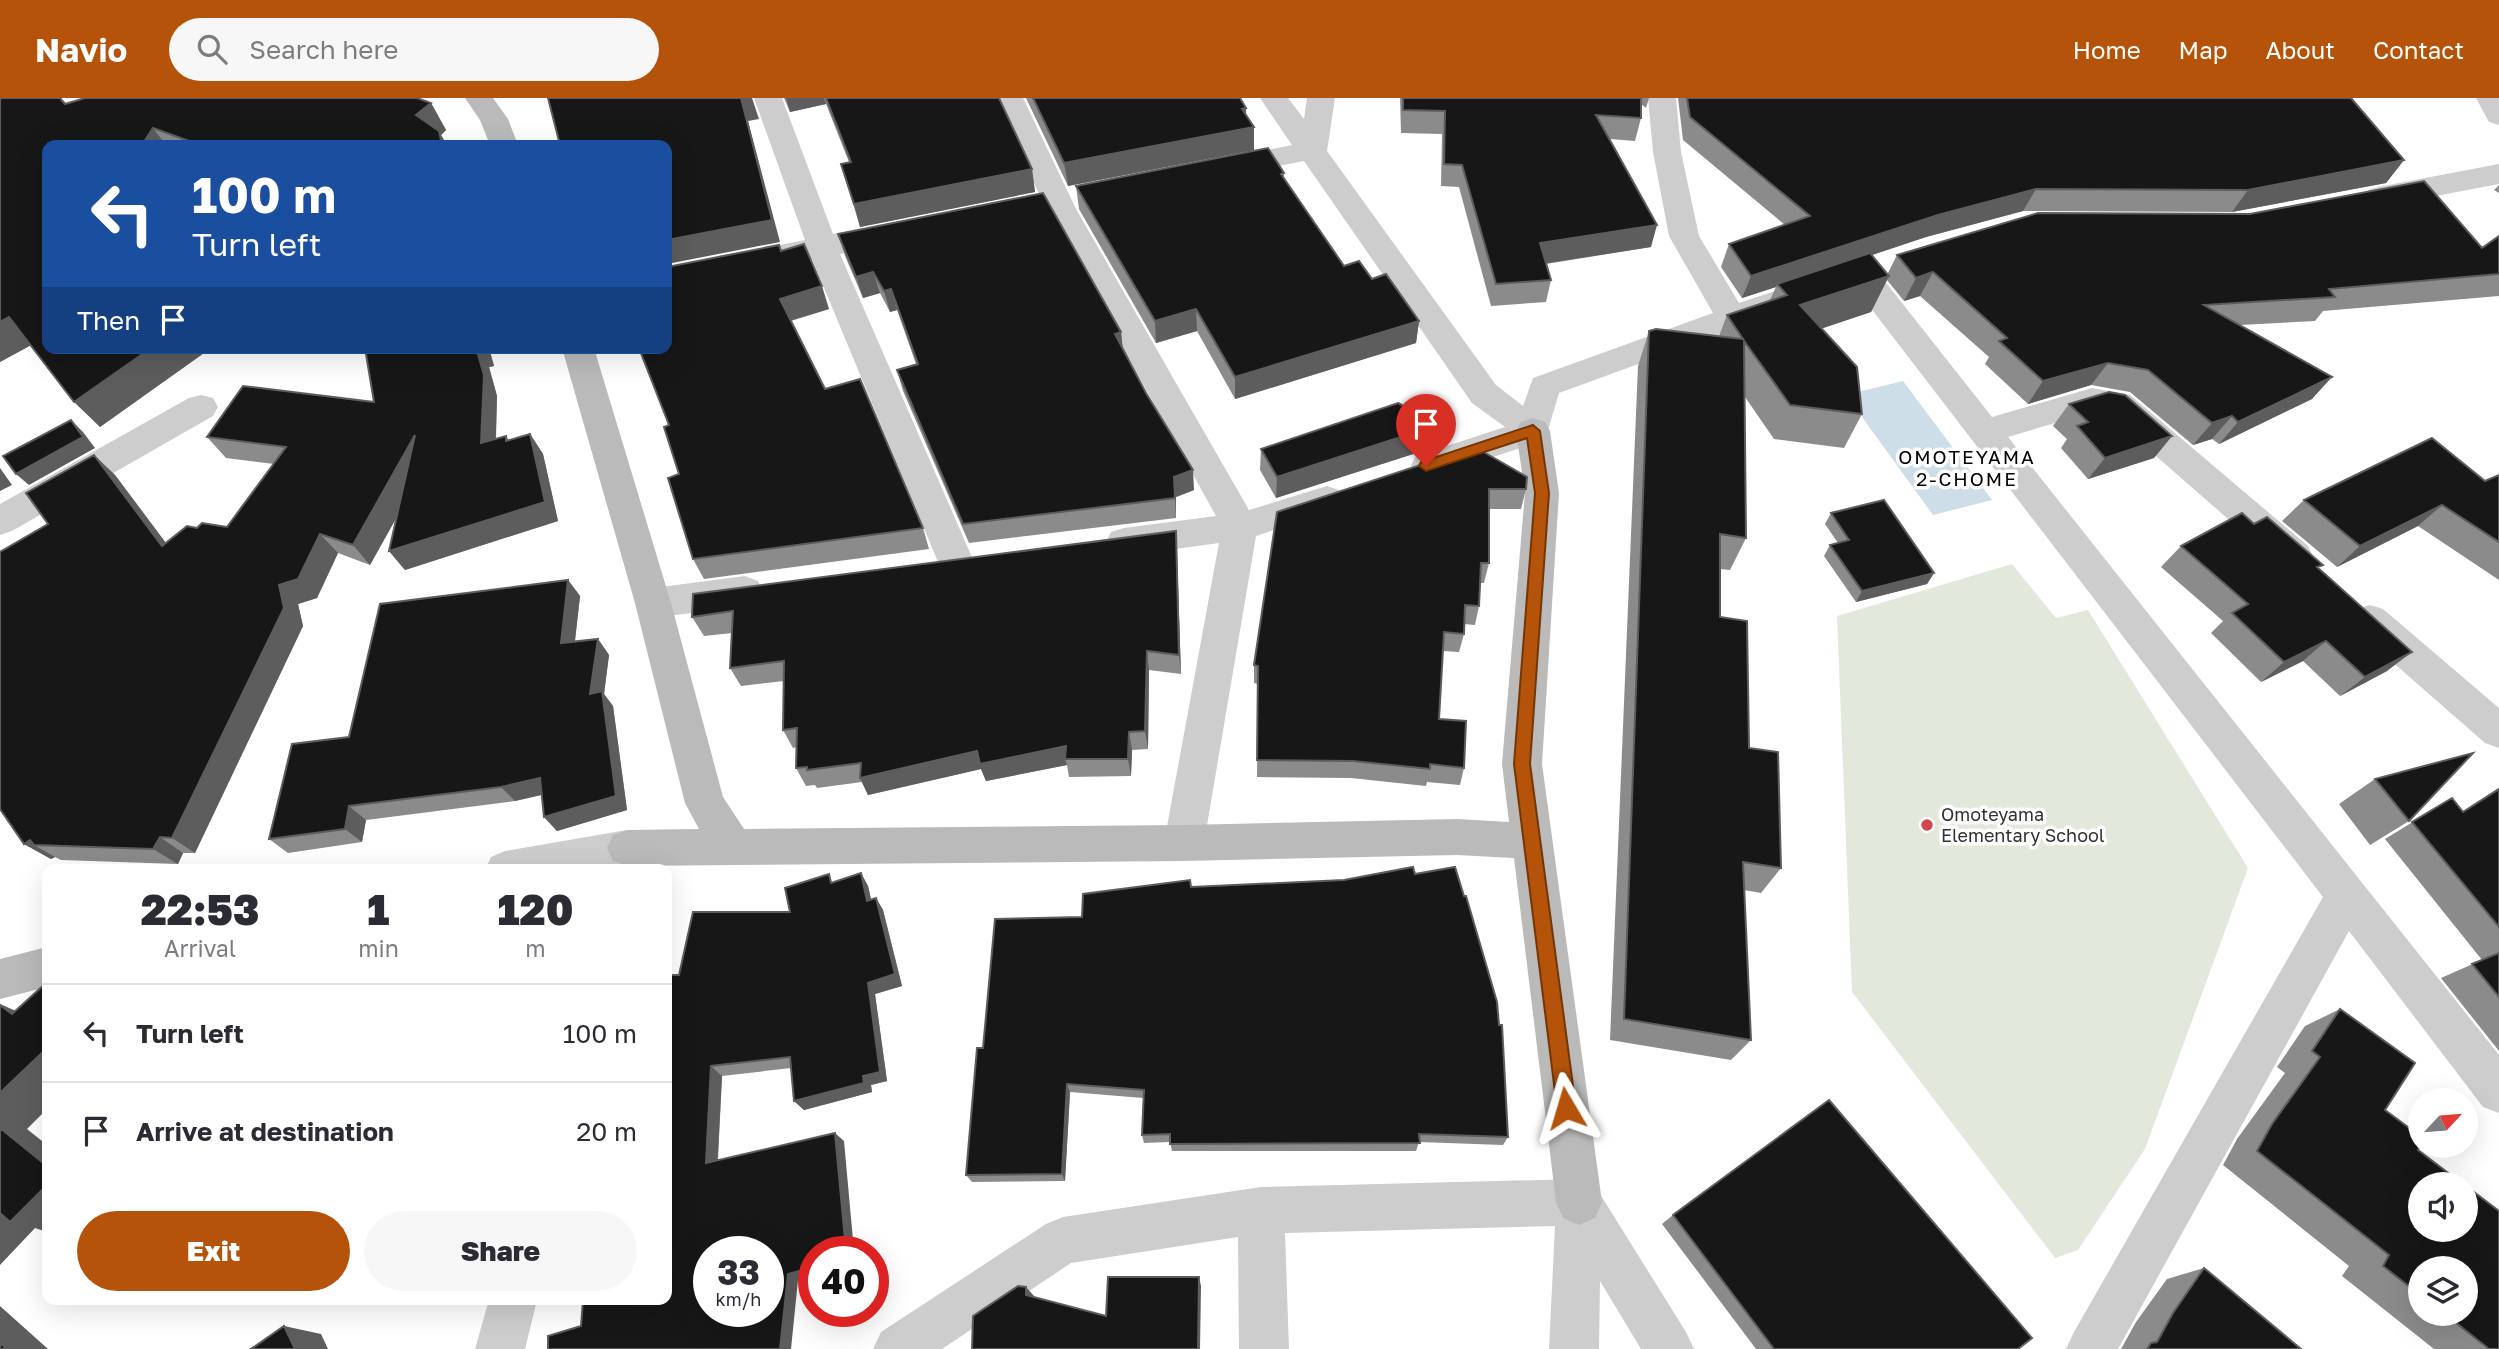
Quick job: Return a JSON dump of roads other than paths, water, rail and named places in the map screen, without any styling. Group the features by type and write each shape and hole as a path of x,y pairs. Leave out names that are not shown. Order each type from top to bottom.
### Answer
{"street":[{"path":"479,98 494,118 502,140"},
{"path":"768,98 823,247 956,562"},
{"path":"1009,98 1058,201 1240,527 1184,843"},
{"path":"1274,98 1484,394 1533,431"},
{"path":"1312,150 1321,98"},
{"path":"1662,98 1667,152 1684,236 1731,316"},
{"path":"2490,98 2499,116"},
{"path":"1192,174 1312,150"},
{"path":"2352,202 2499,174"},
{"path":"672,277 914,229"},
{"path":"1861,273 2499,1091"},
{"path":"1574,1349 1579,1202 1522,764 1542,493 1533,431 1545,386 1731,316 1796,295"},
{"path":"580,354 653,603 705,803 732,845"},
{"path":"1984,432 2092,400 2118,404 2499,731"},
{"path":"0,521 201,407"},
{"path":"1400,475 1533,431"},
{"path":"1091,545 1240,527 1360,488"},
{"path":"653,603 777,586"},
{"path":"570,864 732,845 1184,843 1457,836 1534,841"},
{"path":"2091,1349 2346,896"},
{"path":"0,979 42,968"},
{"path":"898,1349 1063,1241 1261,1210 1579,1202"},
{"path":"1579,1202 1669,1349"},
{"path":"1261,1210 1264,1349"},
{"path":"500,1349 512,1305"}],"place":[{"name":"Omoteyama Elementary School","path":"1927,825"}],"district":[{"name":"OMOTEYAMA 2-CHOME","path":"1967,468"}]}
